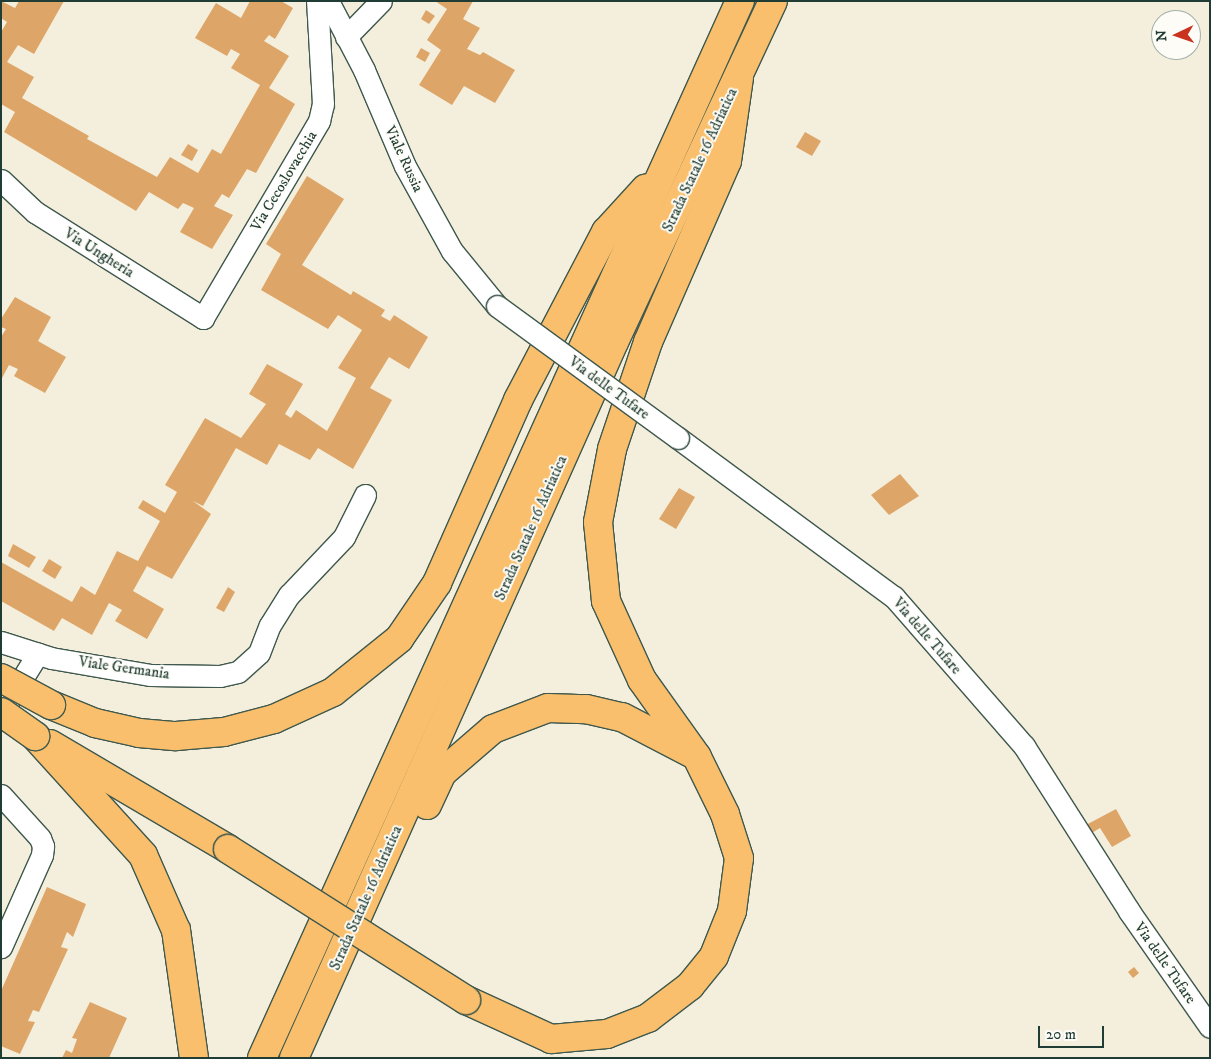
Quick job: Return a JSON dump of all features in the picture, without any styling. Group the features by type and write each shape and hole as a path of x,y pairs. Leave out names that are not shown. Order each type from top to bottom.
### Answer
{"highway":[{"name":"Strada Statale 16 Adriatica","path":"262,1058 740,1"},
{"name":"Strada Statale 16 Adriatica","path":"294,1058 614,342 739,78 773,1"},
{"path":"1,712 35,736 228,849 466,1000 552,1039 607,1034 648,1018 690,986 714,956 732,911 739,858 725,814 697,756 642,680 606,601 598,522 612,449 648,342 726,161 739,78"},
{"path":"1,678 51,705 95,723 139,733 176,736 224,732 274,719 333,692 399,639 437,583 518,400 606,232 664,168"},
{"path":"364,902 404,853 442,773 493,729 548,708 586,709 622,717 697,756"},
{"path":"35,736 143,855 176,930 194,1058"}],"street":[{"name":"Via Cecoslovacchia","path":"203,318 319,121 324,104 317,1"},
{"name":"Viale Russia","path":"328,1 405,166 452,251 496,306"},
{"path":"346,38 381,1"},
{"name":"Via Ungheria","path":"4,192 203,318"},
{"name":"Via delle Tufare","path":"496,306 894,597 1024,746 1129,912 1210,1027"},
{"name":"Viale Germania","path":"1,642 38,654 150,675 220,676 238,672 259,653 270,626 289,595 344,537 365,495"},
{"path":"1,712 38,654"},
{"path":"1,795 40,838 42,846 42,854 1,947"}],"building":[{"path":"1,1 15,8 19,1 64,1 34,54 18,45 7,62 34,77 22,98 89,136 87,139 157,177 170,157 198,173 212,149 221,154 260,85 231,68 240,54 231,49 227,56 195,38 216,3 241,18 250,1 281,1 293,8 275,39 269,35 264,41 289,56 269,88 295,104 256,173 247,169 229,198 222,194 214,206 233,215 212,249 180,232 194,208 183,203 178,209 149,192 136,211 4,132 15,112 1,104 1,32 7,22 1,18"},
{"path":"435,1 473,1 463,19 480,28 467,49 480,55 483,52 515,70 495,103 464,86 452,105 419,85 441,50 427,40 447,9"},
{"path":"426,10 435,16 429,24 421,19"},
{"path":"421,48 430,53 425,62 416,57"},
{"path":"805,132 821,141 812,156 796,147"},
{"path":"188,144 198,150 192,161 181,155"},
{"path":"307,176 344,199 302,265 351,295 353,291 385,310 381,316 390,321 394,315 428,337 409,369 389,357 370,388 392,400 353,469 318,448 310,460 279,444 267,465 236,448 203,506 193,501 211,514 172,579 147,566 133,591 164,609 147,639 115,621 122,610 109,603 92,635 62,618 54,631 1,601 1,562 72,602 81,586 95,595 117,551 138,561 160,521 138,508 143,500 165,513 177,492 165,485 205,418 241,438 266,404 249,394 267,364 303,384 285,414 291,418 296,410 327,431 356,378 338,368 362,330 338,315 328,329 261,290 281,254 266,244"},
{"path":"15,297 51,317 38,341 66,357 45,393 14,376 18,369 9,365 1,380 1,337 6,329 1,327 1,319"},
{"path":"900,474 919,496 889,515 871,495"},
{"path":"679,488 695,497 676,529 659,519"},
{"path":"13,544 36,557 29,568 8,556"},
{"path":"49,559 62,567 55,579 42,571"},
{"path":"228,587 235,592 224,612 216,608"},
{"path":"1116,809 1131,836 1112,847 1100,828 1090,834 1084,826"},
{"path":"47,887 86,904 73,937 67,932 61,947 68,949 39,1012 33,1010 28,1021 35,1022 20,1054 1,1046 1,991"},
{"path":"1134,967 1139,973 1133,978 1128,972"},
{"path":"90,1002 127,1018 109,1058 62,1058 66,1050 72,1053 77,1039 72,1038"}]}
